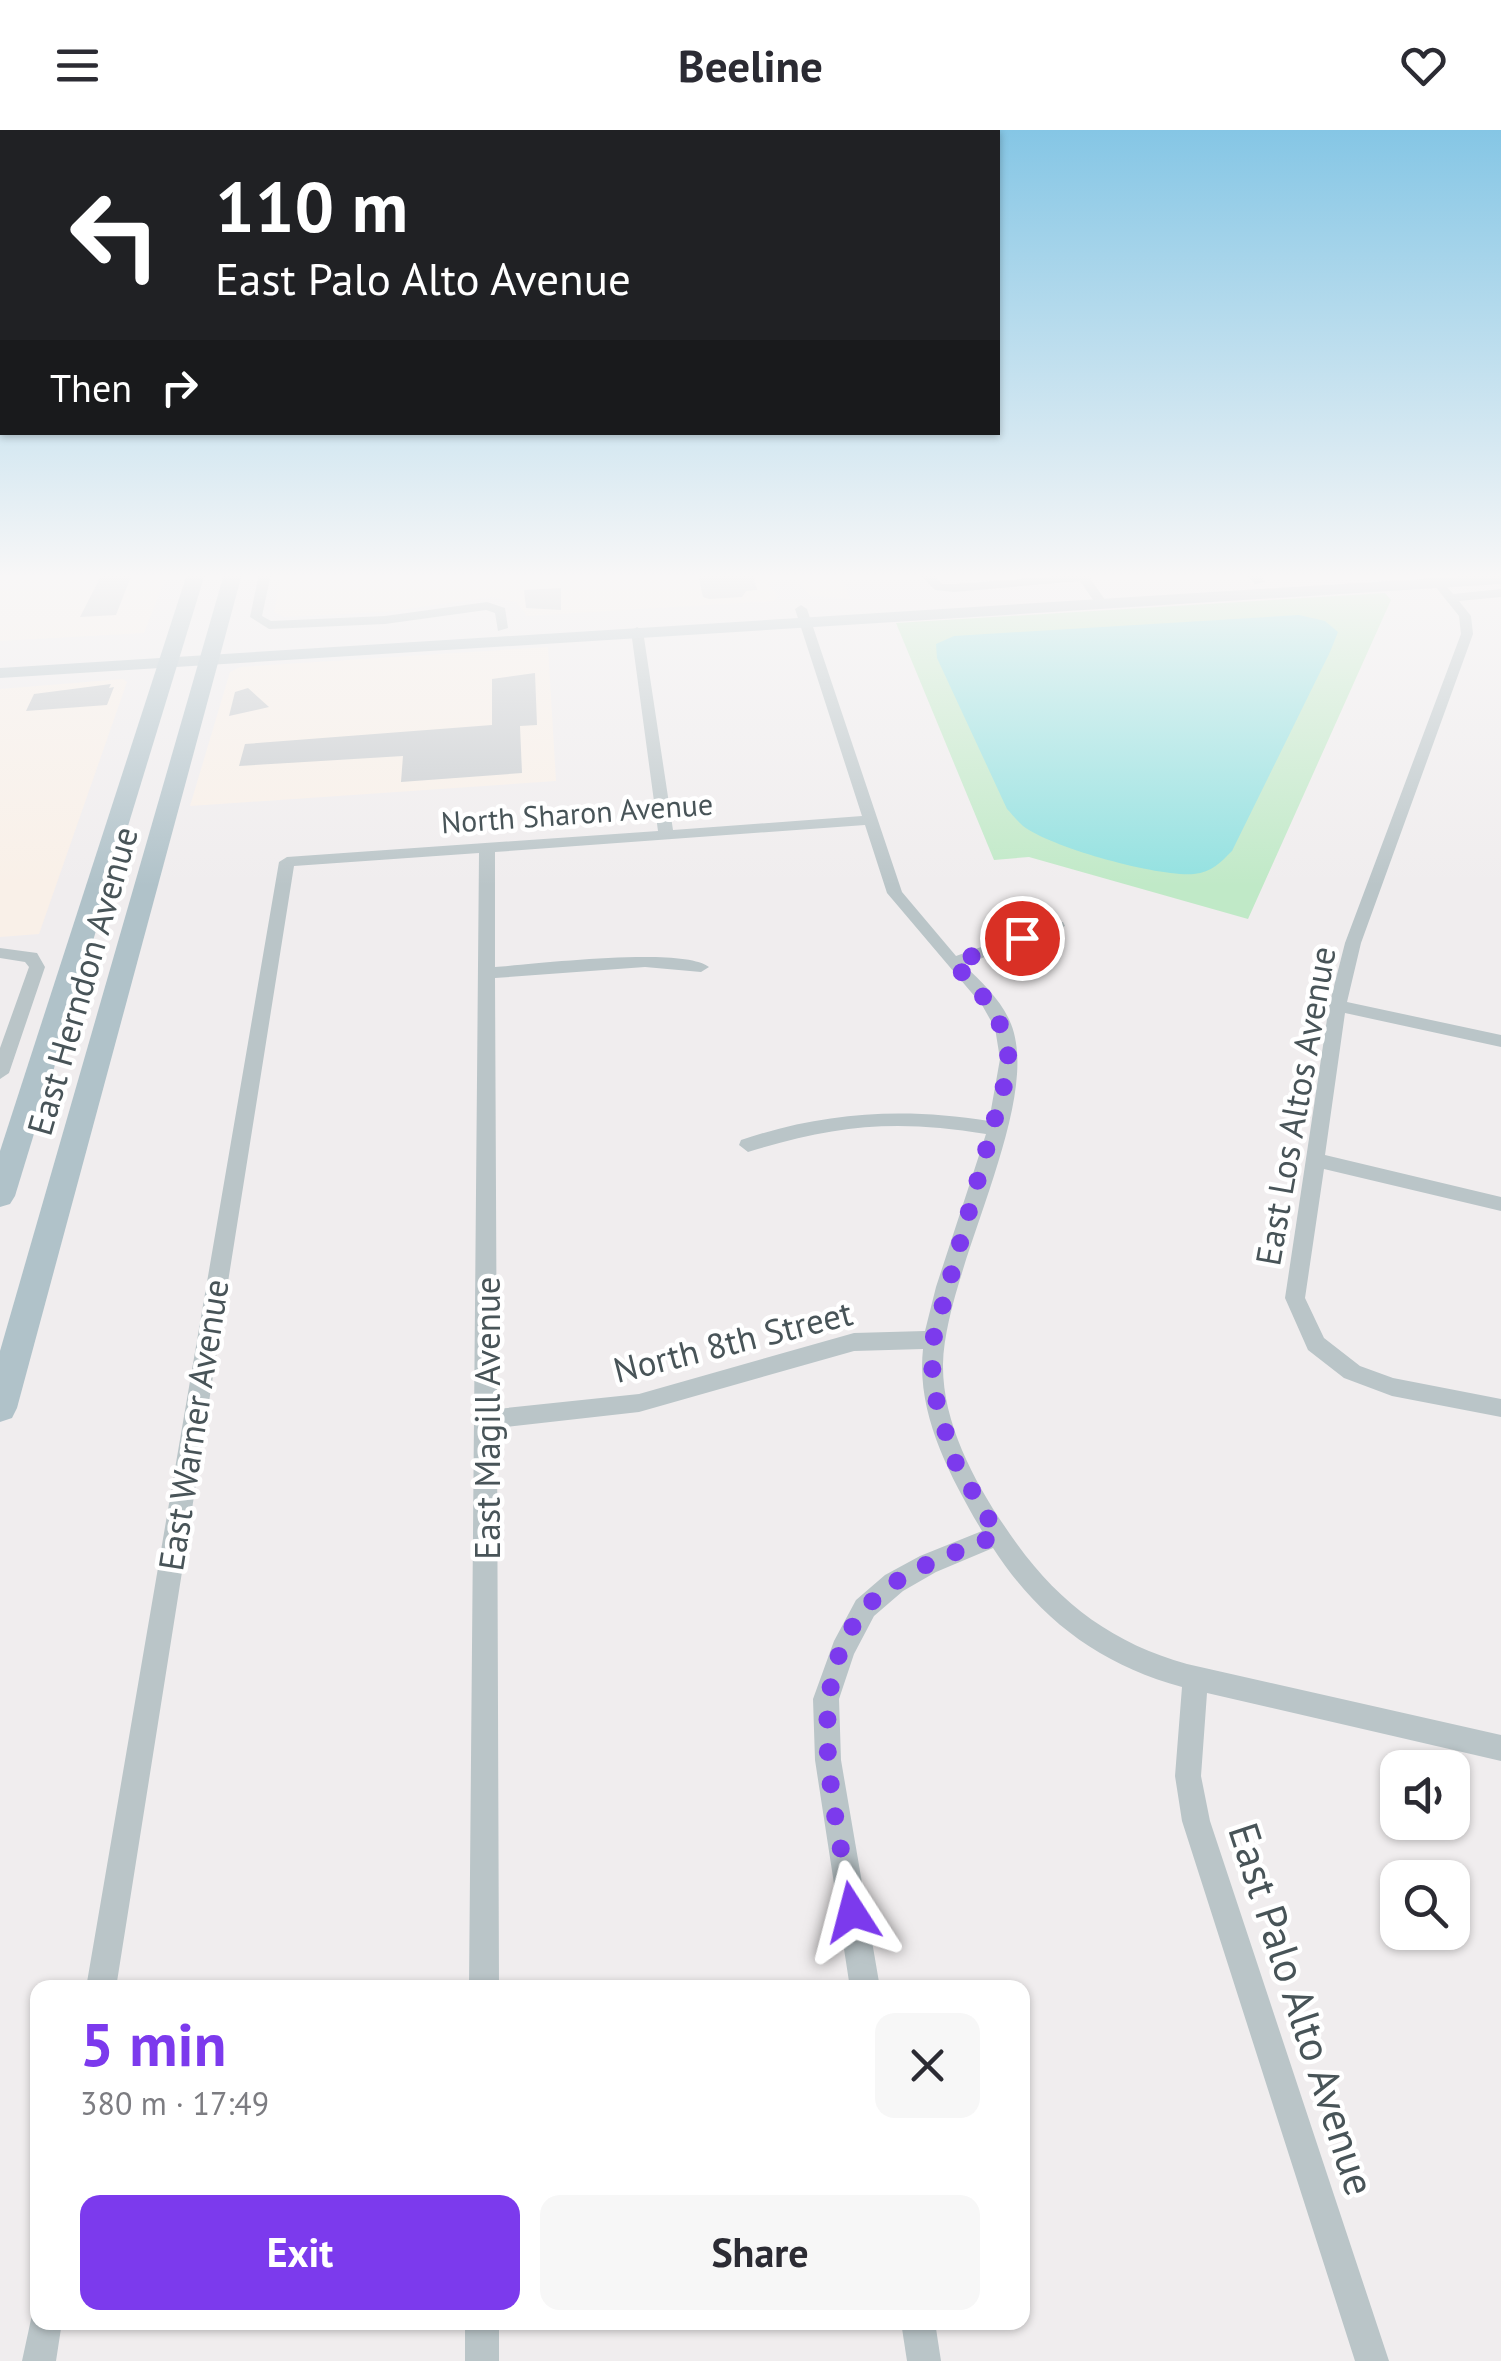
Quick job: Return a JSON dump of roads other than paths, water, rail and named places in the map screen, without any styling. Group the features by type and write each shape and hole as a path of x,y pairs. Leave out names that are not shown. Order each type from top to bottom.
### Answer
{"main road":[{"name":"East Herndon Avenue","path":"0,1196 164,678"},
{"name":"East Herndon Avenue","path":"0,1408 204,678"}],"street":[{"path":"645,678 666,835"},
{"path":"825,678 901,905 986,997 1005,1030 1009,1068 995,1129 933,1340 934,1392 953,1458 998,1535 1037,1590 1090,1635 1137,1660 1501,1748"},
{"name":"East Los Altos Avenue","path":"1450,678 1353,943 1338,1006 1295,1282 1299,1314 1316,1344 1334,1360 1370,1381 1501,1408"},
{"name":"North Sharon Avenue","path":"287,862 871,820"},
{"name":"East Magill Avenue","path":"484,1980 487,848"},
{"name":"East Warner Avenue","path":"102,1980 287,862"},
{"path":"953,963 1057,926"},
{"path":"0,953 31,957 37,967 0,1073"},
{"path":"488,972 645,962 701,967"},
{"path":"1338,1006 1501,1041"},
{"path":"748,1146 794,1128 856,1118 934,1118 995,1129"},
{"path":"1316,1160 1501,1204"},
{"name":"North 8th Street","path":"488,1419 639,1403 854,1342 933,1340"},
{"path":"863,1980 828,1760 826,1699 843,1650 865,1608 894,1583 998,1535"},
{"name":"East Palo Alto Avenue","path":"1195,1677 1188,1776 1196,1821 1372,2361"},
{"path":"39,2361 44,2330"},
{"path":"482,2330 482,2361"},
{"path":"919,2330 924,2361"}],"water":[{"path":"946,678 1317,678 1232,851 1211,869 1178,874 1106,859 1037,835 1007,809"}]}
